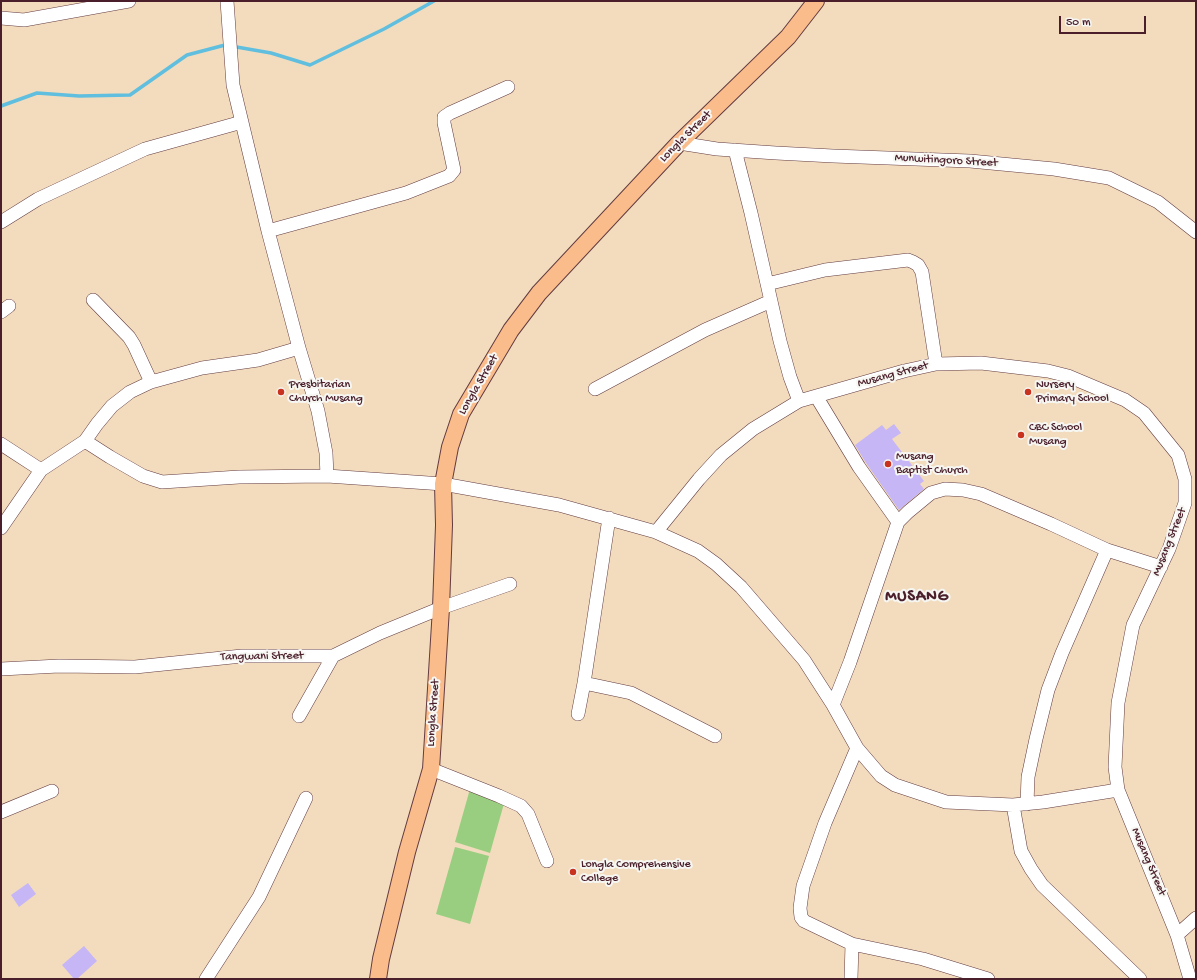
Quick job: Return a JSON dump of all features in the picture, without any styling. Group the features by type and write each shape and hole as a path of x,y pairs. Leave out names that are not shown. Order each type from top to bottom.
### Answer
{"main road":[{"name":"Longla Street","path":"378,979 381,959 407,852 431,769 442,608 444,525 443,484 450,447 461,414 511,330 539,293 679,143 788,37 816,1"}],"street":[{"path":"1,18 24,20 129,1"},
{"path":"227,1 233,85 268,232 299,348 318,411 326,453 327,476"},
{"path":"268,232 406,193 449,176 454,170 444,117 508,87"},
{"path":"1,222 38,199 145,149 242,122"},
{"name":"Munwitingoro Street","path":"679,143 735,150 833,156 970,161 1054,169 1109,178 1158,202 1196,232"},
{"path":"735,150 751,213 770,302 790,377 799,401"},
{"path":"767,284 825,270 908,260 913,262 918,265 922,272 936,364"},
{"path":"93,300 129,337 151,382"},
{"path":"595,389 705,330 770,302"},
{"path":"1,528 41,470 85,441 112,406 130,392 151,382 202,368 258,360 299,348"},
{"name":"Musang Street","path":"656,532 699,479 722,455 753,429 799,401 904,371 936,364 981,363 1048,371 1068,376 1125,400 1144,413 1178,455 1185,479 1185,503 1169,549 1133,624 1129,639 1118,702 1115,767 1118,790 1178,935 1190,979"},
{"path":"816,396 859,467 898,522"},
{"path":"85,441 143,476 162,482 239,477 327,476 443,484 559,506 609,518 656,532 698,552 716,564 741,587 804,660 833,705 857,748 881,776 895,786 946,802 1013,805 1074,798 1118,790"},
{"path":"1,444 41,470"},
{"path":"833,705 850,662 898,522 931,493 945,489 963,490 981,494 1108,550 1161,567"},
{"path":"578,714 609,518"},
{"path":"1027,804 1028,777 1048,690 1062,654 1108,550"},
{"name":"Tangwani Street","path":"1,669 59,666 135,666 242,656 333,656 380,633 442,608 510,584"},
{"path":"299,716 333,656"},
{"path":"584,683 631,693 715,736"},
{"path":"857,748 825,823 803,886 800,908 801,917 804,921 852,944 923,959 988,979"},
{"path":"431,769 521,806 528,814 547,861"},
{"path":"1,812 52,791"},
{"path":"206,979 259,897 306,798"},
{"path":"1013,805 1021,851 1042,885 1140,979"},
{"path":"1178,935 1196,918"},
{"path":"851,979 852,944"}],"green space":[{"path":"470,789 505,800 490,853 455,842"},
{"path":"455,847 489,856 470,924 436,914"}],"building":[{"name":"Musang Baptist Church","path":"894,424 901,433 892,439 924,481 920,484 924,489 899,510 855,445 882,425 886,430"},
{"path":"28,883 36,894 19,907 11,895"},
{"path":"84,946 97,961 77,979 74,979 62,965"}],"waterway":[{"path":"1,106 37,93 79,96 130,95 187,55 225,45 271,53 310,65 384,29 434,1"}],"place":[{"name":"Presbitarian Church Musang","path":"281,392"},
{"name":"Nursery Primary School","path":"1028,392"},
{"name":"CBC School Musang","path":"1021,435"},
{"name":"Musang Baptist Church","path":"888,464"},
{"name":"Longla Comprehensive College","path":"573,872"}],"district":[{"name":"MUSANG","path":"917,598"}]}
